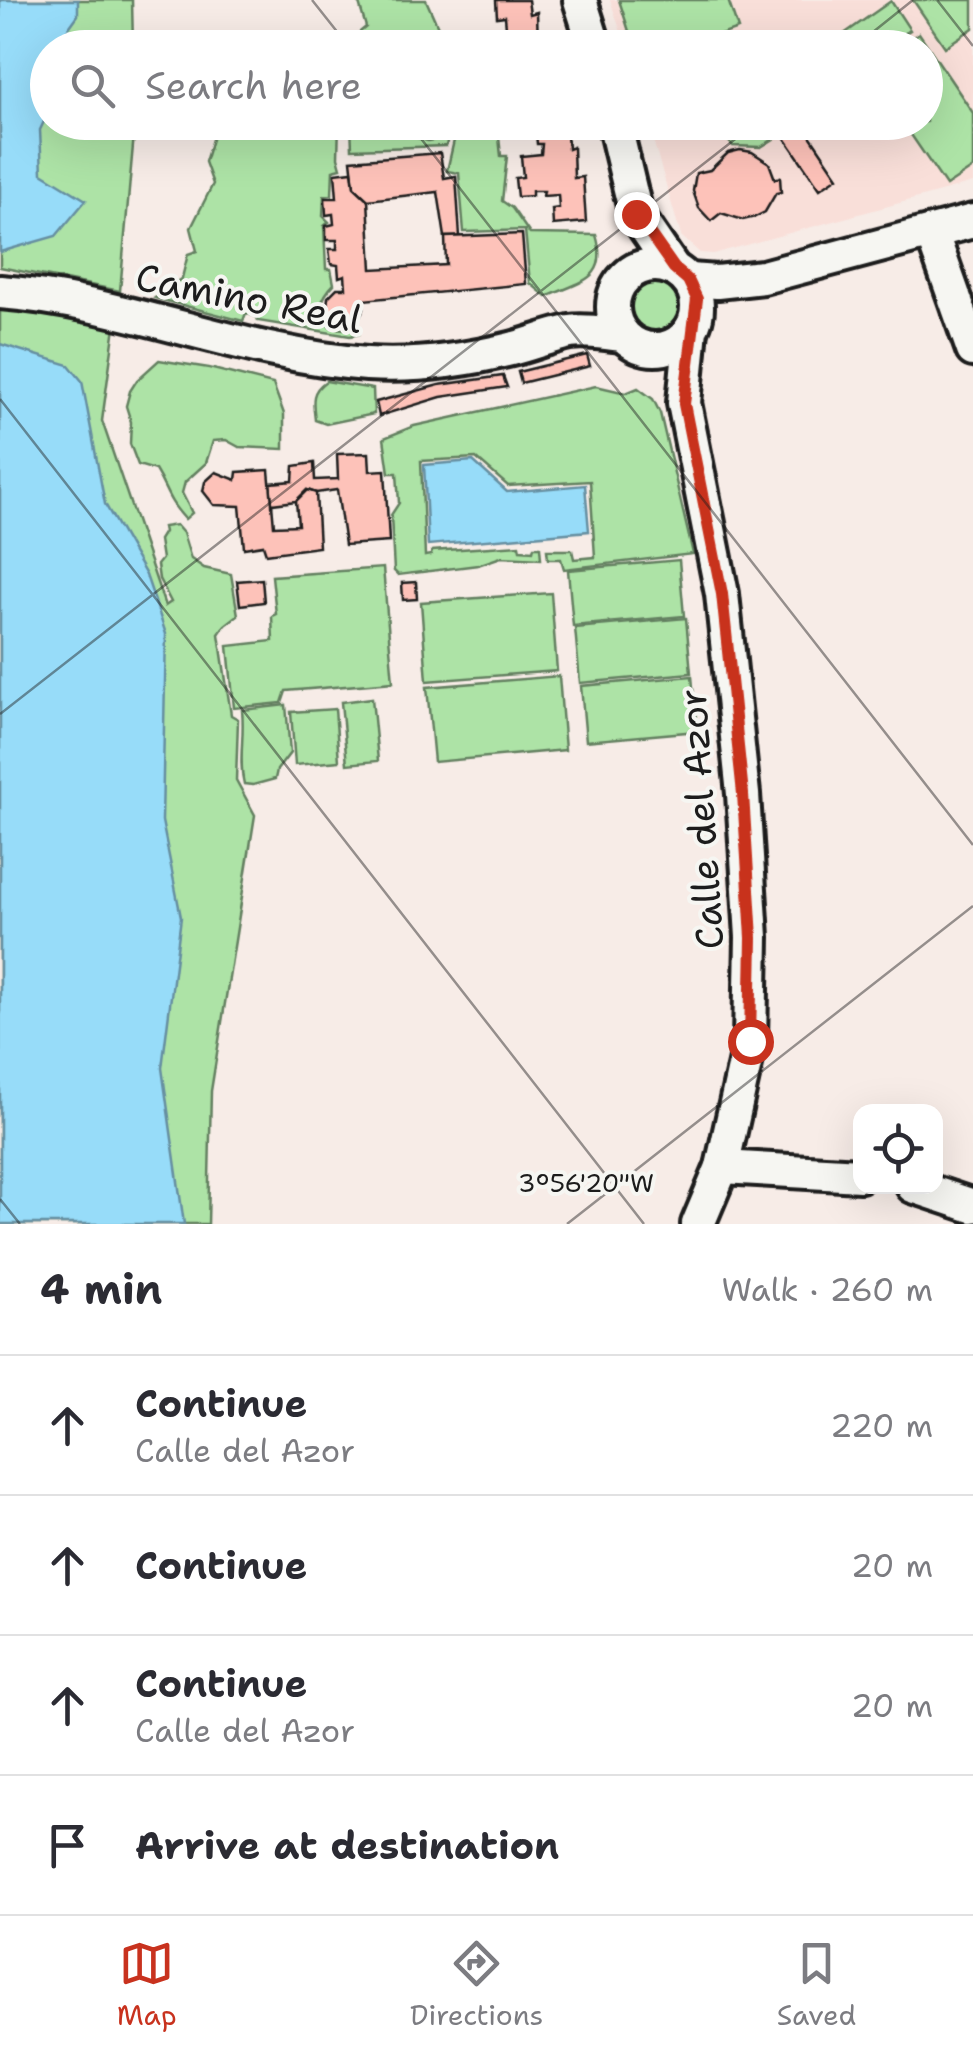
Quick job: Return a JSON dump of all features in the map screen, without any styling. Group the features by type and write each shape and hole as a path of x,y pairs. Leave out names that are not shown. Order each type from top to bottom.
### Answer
{"street":[{"path":"580,0 589,30"},
{"path":"618,140 636,214 697,299 693,324"},
{"path":"636,214 614,318 636,342 673,346 718,300 763,277"},
{"path":"620,288 648,264 716,282 763,277 973,221"},
{"path":"932,234 973,350"},
{"name":"Camino Real","path":"573,331 620,288"},
{"name":"Camino Real","path":"14,293 161,321 275,351 368,364 430,363 507,350 573,331 636,342"},
{"name":"Calle del Azor","path":"693,324 684,404 722,594 743,794 752,938 750,1041 722,1167 698,1224"},
{"name":"Calle del Azor","path":"636,342 684,404"},
{"path":"722,1167 853,1175"},
{"path":"937,1194 973,1206"}],"shaded area":[{"path":"610,0 973,0 973,183 713,254 700,253 681,236 653,140 943,140 943,30 620,30"}],"green space":[{"path":"0,0 132,0 133,30 30,30 30,140 133,140 120,291 0,267"},
{"path":"358,0 426,0 439,30 362,30 366,27"},
{"path":"619,0 728,0 738,29 735,30 629,30"},
{"path":"913,0 973,0 973,28 945,47 943,30 933,30"},
{"path":"891,1 910,30 850,30"},
{"path":"943,69 973,113 973,168 946,186 915,140 943,140"},
{"path":"212,140 338,140 341,168 333,170 332,195 324,196 323,216 329,222 324,226 326,269 331,269 334,284 323,300 321,312 332,327 358,329 359,334 350,336 258,321 246,313 243,321 155,298 182,278 188,254 197,251 191,228 213,184 205,162"},
{"path":"352,140 447,140 446,146 352,149"},
{"path":"454,140 499,140 501,156 507,156 502,201 512,208 530,234 596,235 599,262 595,271 547,297 530,283 525,230 464,232 459,173 447,171"},
{"path":"728,140 772,140 761,147 733,146"},
{"path":"656,277 677,286 686,307 677,328 656,337 635,328 626,307 635,286"},
{"path":"0,303 115,326 102,421 165,606 171,602 159,579 157,565 162,559 159,540 163,527 176,525 183,533 191,559 204,568 231,574 238,615 219,634 231,715 238,719 236,780 255,815 211,1091 208,1224 0,1224"},
{"path":"159,360 273,384 284,414 284,449 239,447 226,440 213,441 206,463 185,482 182,493 192,513 185,519 155,470 138,465 130,444 131,422 126,406 130,391"},
{"path":"326,381 373,389 374,414 326,424 315,420 315,393"},
{"path":"596,386 626,393 638,388 653,399 660,413 693,554 564,569 561,559 548,559 547,550 572,550 574,559 595,557 590,481 508,486 476,458 421,461 425,556 432,551 519,545 520,550 540,547 541,559 501,557 478,565 398,575 394,571 391,515 399,503 397,473 389,473 384,438 414,426"},
{"path":"679,560 684,616 573,626 568,570"},
{"path":"383,568 393,682 286,691 282,703 234,708 228,646 273,641 272,616 276,614 272,576"},
{"path":"551,593 557,671 427,681 421,602"},
{"path":"686,618 691,673 580,683 575,628"},
{"path":"559,676 565,750 434,762 427,687"},
{"path":"692,676 697,731 586,741 581,686"},
{"path":"372,698 378,761 347,764 341,702"},
{"path":"286,705 290,753 275,779 244,784 242,710"},
{"path":"335,709 339,761 295,765 291,712"}],"water":[{"path":"0,0 78,0 78,15 67,30 30,30 30,140 40,140 42,173 86,200 56,236 0,252"},
{"path":"0,344 69,365 82,381 105,504 146,575 166,634 162,821 181,917 162,1068 184,1224 0,1224"},
{"path":"473,461 507,492 585,485 589,531 428,545 424,465"}],"building":[{"path":"496,0 528,0 530,14 537,12 538,30 506,30 505,16 497,17"},
{"path":"537,140 567,140 568,149 573,147 574,178 583,177 586,222 553,225 552,209 559,208 558,195 543,196 544,191 532,191 532,196 517,197 515,178 523,177 521,156 541,154 542,144"},
{"path":"786,140 813,140 838,177 820,189"},
{"path":"752,152 769,163 775,179 780,177 781,192 776,193 765,212 755,217 743,220 721,213 711,221 699,208 693,191 696,173 710,170 728,153"},
{"path":"440,153 444,178 456,176 460,237 445,237 438,192 368,200 354,187 351,160"},
{"path":"352,171 354,187 368,200 372,269 446,265 445,237 522,234 526,284 363,300 364,308 356,323 343,325 327,308 328,297 337,288 346,288 345,275 339,277 338,265 331,264 329,249 337,249 337,240 326,240 326,226 334,224 333,214 326,215 325,198 337,198 335,173"},
{"path":"587,355 590,366 521,383 518,372"},
{"path":"503,376 507,387 441,397 379,416 376,402 439,385"},
{"path":"369,453 370,471 385,470 389,542 345,545 337,490 307,490 296,501 272,504 270,483 293,481 294,466 314,463 315,480 338,479 337,454"},
{"path":"269,470 274,526 298,525 296,501 307,490 316,493 319,547 266,554 263,545 244,548 240,506 214,505 203,491 205,482 216,472 236,480 237,472"},
{"path":"262,579 264,602 240,605 237,581"},
{"path":"416,582 417,599 403,600 402,583"}],"route":[{"path":"636,214 674,268 688,280 697,299 684,404 722,594 743,794 752,938 750,1041"}]}
